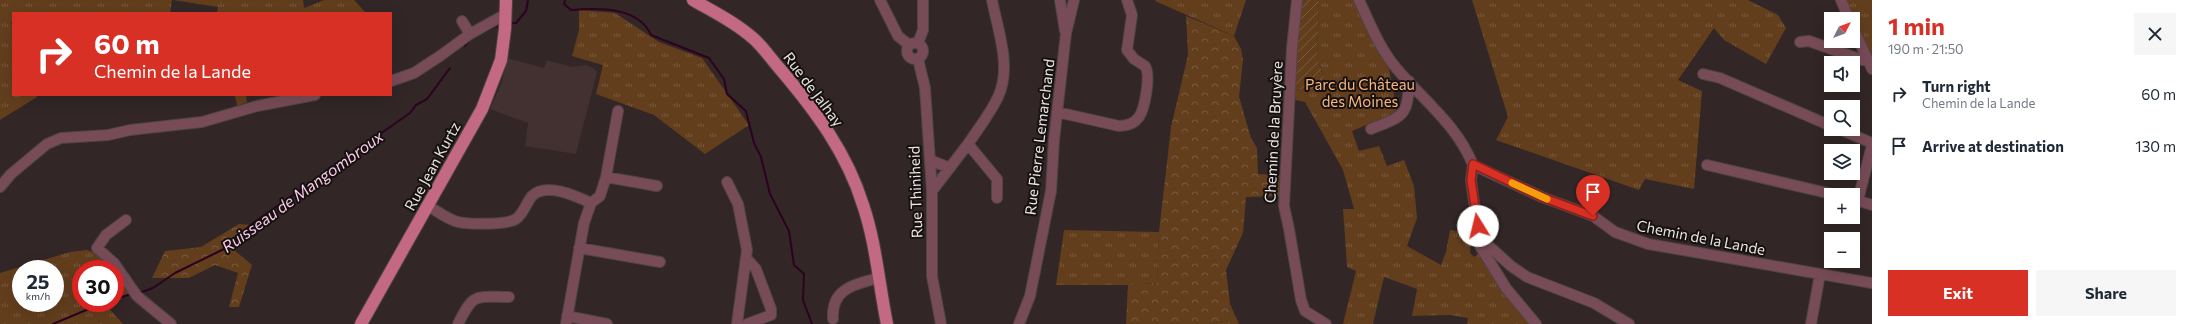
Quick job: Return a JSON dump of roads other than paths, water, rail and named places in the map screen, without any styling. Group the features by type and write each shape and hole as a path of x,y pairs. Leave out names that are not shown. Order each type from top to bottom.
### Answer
{"main road":[{"name":"Rue Jean Kurtz","path":"361,324 482,109 494,83 504,45 506,0"},
{"name":"Rue de Jalhay","path":"693,0 726,18 756,40 806,99 842,155 864,205 887,324"}],"street":[{"path":"880,0 898,36 914,44 923,30 923,0"},
{"path":"932,191 968,144 994,105 1004,78 1003,53 992,0"},
{"path":"1060,0 1063,28 1066,33"},
{"name":"Rue Pierre Lemarchand","path":"1019,324 1030,296 1050,190 1066,33 1074,0"},
{"path":"1057,112 1119,126 1128,126 1139,118 1149,77 1146,66 1134,59 1127,50 1132,16 1127,0"},
{"name":"Chemin de la Bruyère","path":"1297,0 1292,48 1284,206 1301,300 1305,311 1326,324"},
{"path":"1359,0 1386,55 1452,128 1467,150 1473,164 1471,180 1480,246 1506,288 1536,324"},
{"path":"1841,0 1846,12"},
{"path":"392,81 414,73 470,34 506,14"},
{"path":"462,21 470,34"},
{"path":"1800,42 1809,41 1862,60 1870,65"},
{"path":"1860,43 1870,65"},
{"name":"Rue Thiniheid","path":"914,44 922,46 924,52 918,58 925,88 932,191 932,276 941,324"},
{"path":"1703,74 1720,78 1824,123"},
{"path":"1371,129 1403,114 1408,103 1409,81"},
{"path":"0,187 11,174 47,144 61,138 108,135 130,130 202,122 257,106 310,96"},
{"path":"607,324 566,320 579,248 590,203 600,196 606,177 618,111"},
{"path":"1854,136 1872,144 1858,188"},
{"path":"968,144 997,179 997,198"},
{"path":"930,160 950,168"},
{"name":"Chemin de la Lande","path":"1473,164 1542,197 1593,216 1614,232 1629,238 1671,249 1722,256 1872,283"},
{"path":"1708,165 1824,192"},
{"path":"606,177 657,186"},
{"path":"727,182 738,204 746,237 746,258 738,324"},
{"path":"428,206 456,222 465,224 508,222 516,219 533,196 540,192 556,191 576,196 590,203"},
{"path":"1860,201 1872,206"},
{"path":"126,220 106,235 97,248 114,263 137,296 171,324"},
{"path":"1480,238 1511,266 1527,277 1594,303 1629,324"},
{"path":"579,248 660,262"},
{"path":"746,258 756,268 771,308 771,315 748,324"},
{"path":"1811,324 1820,274"},
{"path":"833,319 834,302 838,295 860,283 878,278"},
{"path":"458,324 468,304 476,297 509,297"}],"waterway":[{"name":"Ruisseau de Mangombroux","path":"511,23 516,23 526,11 528,0"},
{"path":"565,0 564,4 571,10 605,9 627,14 637,19 645,26 651,35 709,58 724,79 727,94 746,111 754,143 761,157 770,194 789,231 794,265 804,274 803,300 812,324"},
{"name":"Ruisseau de Mangombroux","path":"486,31 500,24"},
{"name":"Ruisseau de Mangombroux","path":"465,46 469,41"},
{"name":"Ruisseau de Mangombroux","path":"139,293 153,288 175,273 224,249 228,243 256,221 410,113 416,105 427,99 450,68"},
{"name":"Ruisseau de Mangombroux","path":"124,296 131,294"},
{"name":"Ruisseau de Mangombroux","path":"53,324 82,312"}],"park label":[{"name":"Parc du Château des Moines","path":"1360,92"}]}
